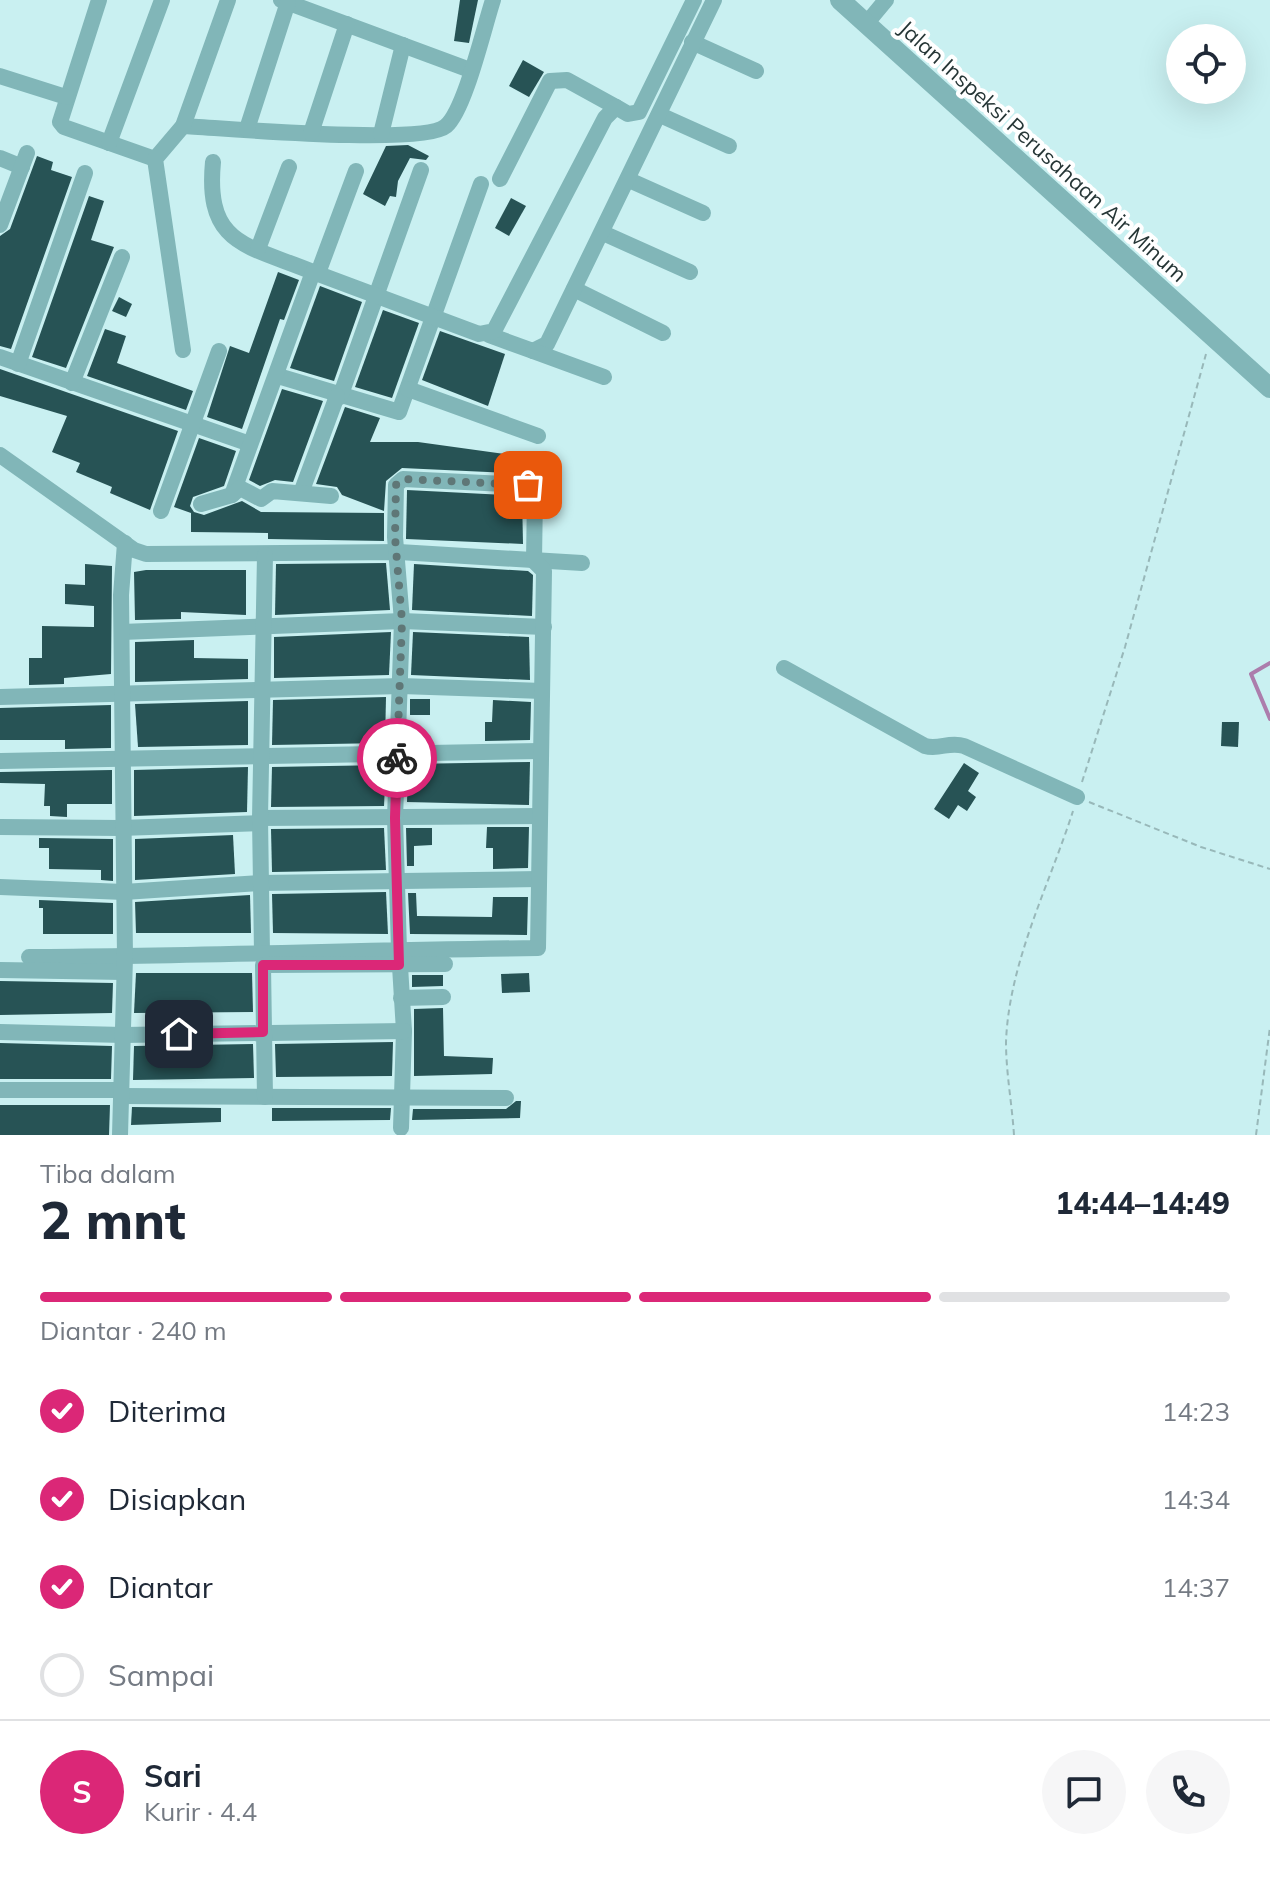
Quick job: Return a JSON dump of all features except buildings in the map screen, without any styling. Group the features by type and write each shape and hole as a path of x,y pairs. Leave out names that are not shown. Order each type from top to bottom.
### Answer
{"street":[{"path":"99,0 60,116 64,127 155,159"},
{"path":"109,143 162,0"},
{"path":"183,350 155,159 183,126 228,0"},
{"path":"183,126 381,134 424,134 446,126 460,102 493,0"},
{"path":"500,179 550,81 567,80 628,114 639,112 694,0"},
{"path":"533,351 547,344 714,0"},
{"name":"Jalan Inspeksi Perusahaan Air Minum","path":"840,0 1270,388"},
{"path":"866,24 886,0"},
{"path":"247,129 284,1 470,70"},
{"path":"311,133 347,24"},
{"path":"692,42 756,71"},
{"path":"381,134 403,45"},
{"path":"0,76 66,97"},
{"path":"489,335 498,326 596,134 616,107"},
{"path":"660,115 729,146"},
{"path":"0,158 25,160 1,221"},
{"path":"213,162 213,202 219,222 232,239 376,295 604,377"},
{"path":"258,249 289,167"},
{"path":"301,493 421,170"},
{"path":"232,495 356,171"},
{"path":"18,364 85,173"},
{"path":"629,180 703,213"},
{"path":"278,376 338,397 399,412 481,184"},
{"path":"603,233 690,272"},
{"path":"72,383 122,257"},
{"path":"574,289 663,333"},
{"path":"161,511 219,351"},
{"path":"0,357 250,444"},
{"path":"408,389 538,436"},
{"path":"0,455 125,543 149,555 399,552 582,563"},
{"path":"265,1097 263,965 399,957 538,948 544,571 534,561 535,494 528,485 398,481 395,491 395,537 399,552 402,621 395,818 399,957 404,1031 401,1128"},
{"path":"201,504 232,495 240,488 261,499 272,491 331,496"},
{"path":"120,1135 124,964 121,569 125,543"},
{"path":"262,953 260,821 265,555"},
{"path":"122,632 402,621 544,627"},
{"path":"784,668 925,746 941,747 954,743 964,746 1077,797"},
{"path":"0,697 401,686 542,691"},
{"path":"0,761 262,759 541,751"},
{"path":"0,827 121,828 260,821 540,816"},
{"path":"0,887 124,892 260,883 539,879"},
{"path":"0,970 262,953 399,957 445,964"},
{"path":"29,957 124,964"},
{"path":"401,998 443,997"},
{"path":"0,1032 123,1035 404,1031"},
{"path":"0,1090 400,1100 506,1098"}],"path":[{"path":"1014,1135 1006,1049 1011,1002 1021,956 1125,647 1196,383 1214,337"},
{"path":"1077,797 1201,847 1270,869"},
{"path":"1256,1135 1270,1027"}],"waterway":[{"path":"1270,663 1251,674 1270,719"}],"way so far":[{"path":"397,758 402,621 399,552 395,537 396,485 403,479 528,485"}],"route":[{"path":"179,1034 263,1032 263,965 399,965 395,818 397,758"}]}
